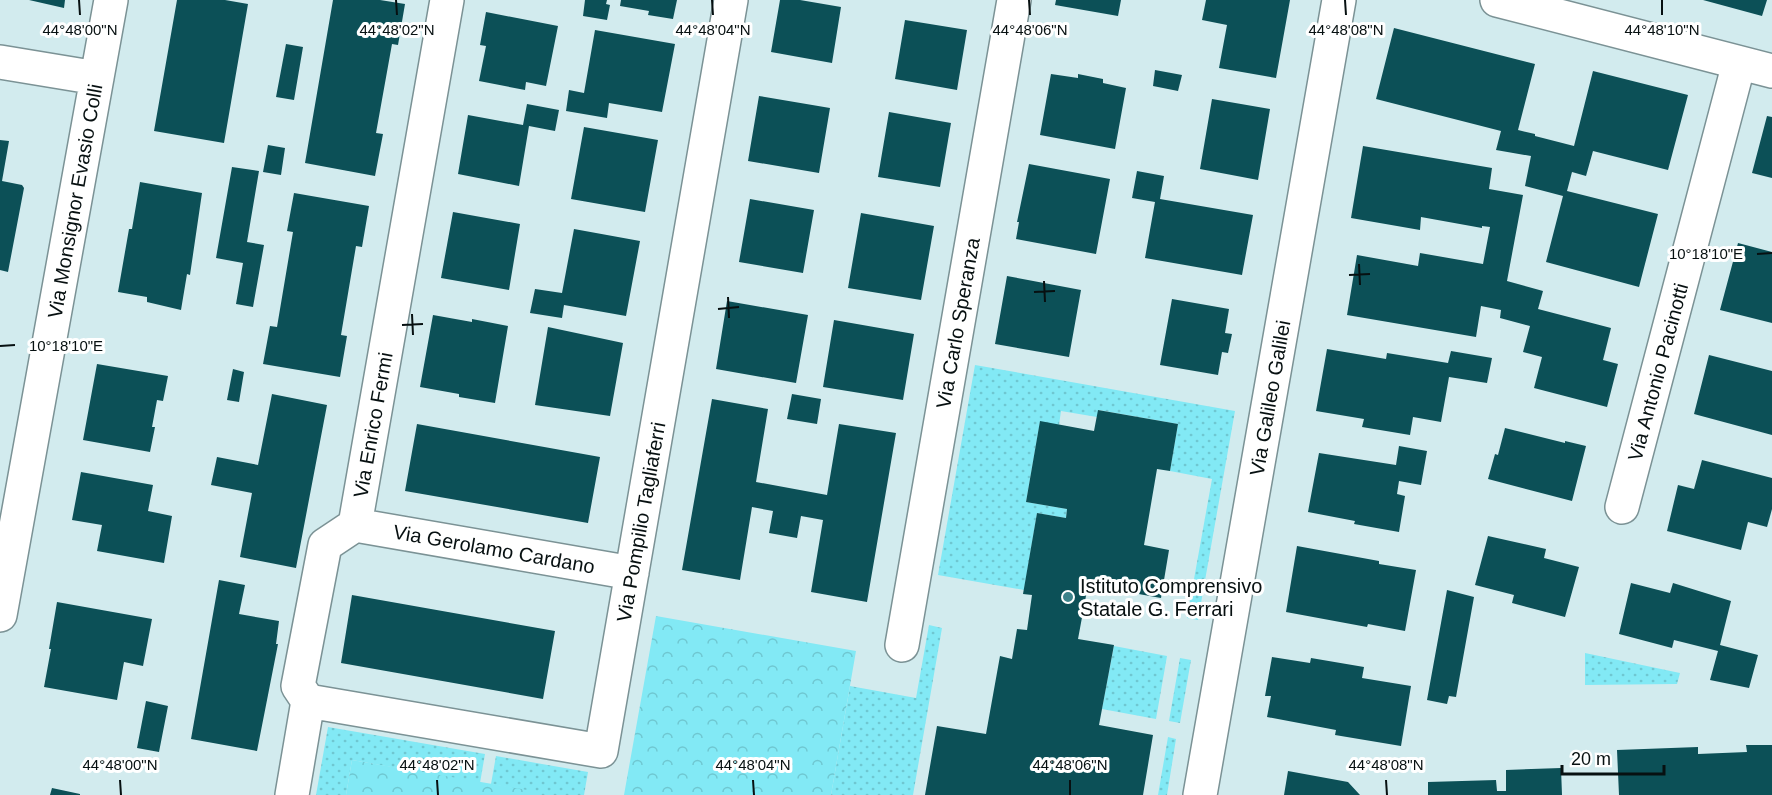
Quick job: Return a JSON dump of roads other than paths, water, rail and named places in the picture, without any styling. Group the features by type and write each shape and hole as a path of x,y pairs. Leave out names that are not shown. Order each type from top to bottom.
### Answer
{"street":[{"name":"Via Monsignor Evasio Colli","path":"0,615 111,0"},
{"name":"Via Enrico Fermi","path":"292,795 308,701 298,686 324,545 355,525 447,0"},
{"name":"Via Pompilio Tagliaferri","path":"308,701 601,751 732,0"},
{"name":"Via Carlo Speranza","path":"902,645 1014,0"},
{"name":"Via Galileo Galilei","path":"1200,795 1339,0"},
{"path":"1497,0 1772,71"},
{"path":"0,62 97,78"},
{"name":"Via Antonio Pacinotti","path":"1622,507 1738,63"},
{"name":"Via Gerolamo Cardano","path":"355,525 632,573"}],"place":[{"name":"Istituto Comprensivo Statale G. Ferrari","path":"1068,597"}]}
